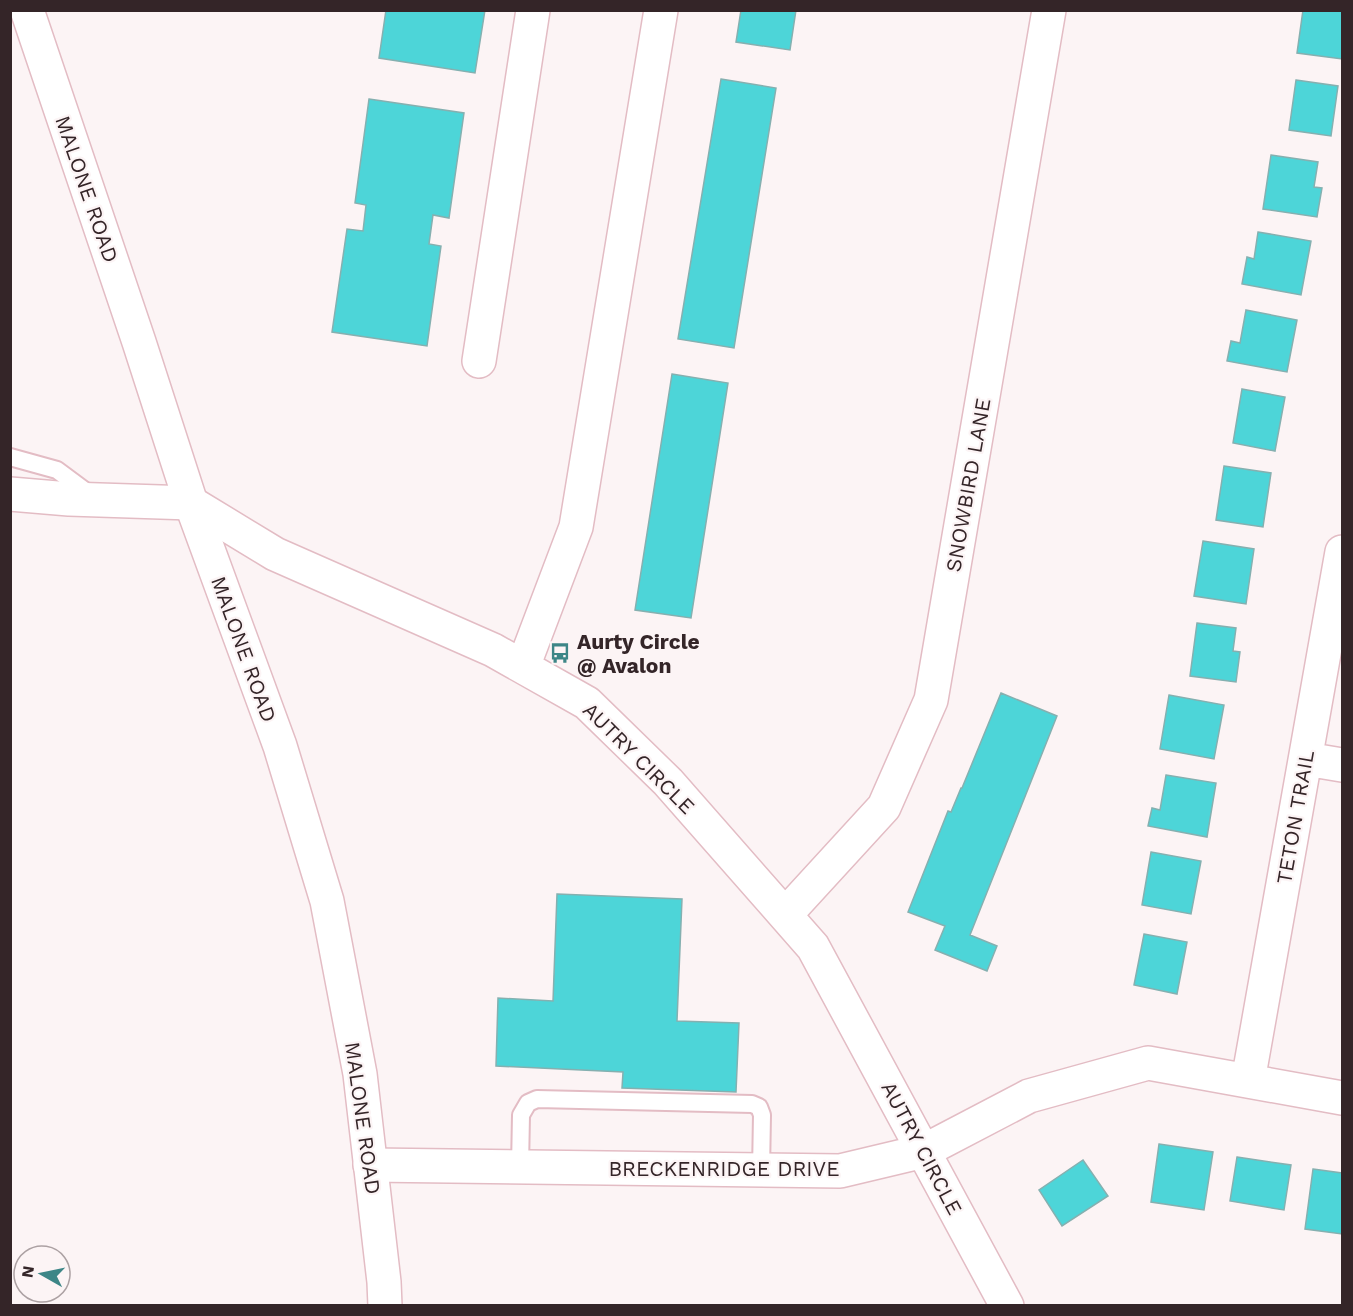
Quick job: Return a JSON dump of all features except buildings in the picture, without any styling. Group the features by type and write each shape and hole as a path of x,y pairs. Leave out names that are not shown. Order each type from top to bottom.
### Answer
{"street":[{"name":"MALONE ROAD","path":"27,10 191,503 280,746 327,902 360,1074 385,1305"},
{"path":"479,361 533,10"},
{"path":"523,667 576,527 661,10"},
{"name":"SNOWBIRD LANE","path":"785,915 885,807 931,700 1049,10"},
{"name":"AUTRY CIRCLE","path":"10,494 69,499 191,503 275,554 493,650 587,703 668,782 813,946 1007,1305"},
{"name":"TETON TRAIL","path":"1248,1081 1342,552"},
{"path":"1306,759 1342,765"},
{"name":"BRECKENRIDGE DRIVE","path":"370,1165 840,1171 924,1151 1029,1096 1148,1062 1342,1098"}],"lane":[{"path":"10,457 57,470 98,500"},
{"path":"520,1167 521,1115 528,1103 537,1099 548,1099 752,1104 759,1107 762,1115 761,1171"}],"place":[{"name":"Aurty Circle @ Avalon","path":"560,653"}]}
